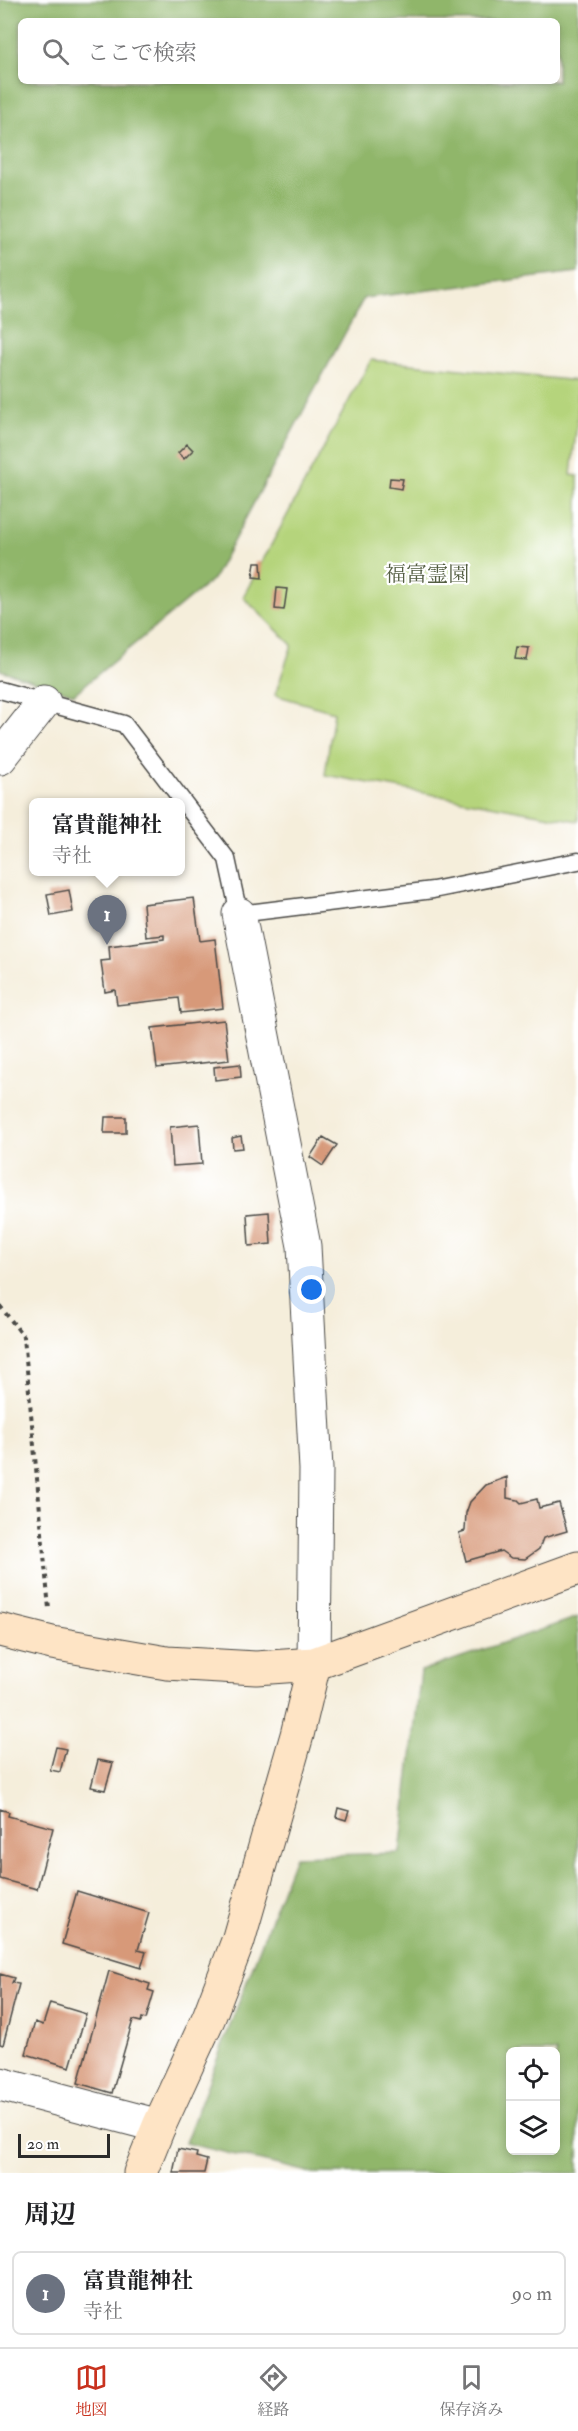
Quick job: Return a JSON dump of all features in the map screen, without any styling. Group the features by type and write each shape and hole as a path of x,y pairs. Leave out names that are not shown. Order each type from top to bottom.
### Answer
{"street":[{"path":"0,758 44,702"},
{"path":"140,2173 209,2017 238,1941 297,1735 314,1664 316,1469 304,1245 239,914"},
{"path":"0,1630 51,1642 167,1663 256,1668 314,1664 578,1568"},
{"path":"0,2084 159,2126"}],"lane":[{"path":"0,690 124,724 180,798"},
{"path":"185,804 227,859 239,914 433,890 578,861"}],"path":[{"path":"0,1306 24,1337 51,1642"}],"green space":[{"path":"0,0 578,0 578,272 364,298 213,579 74,694 0,670"},
{"name":"福富霊園","path":"371,360 578,381 578,413 571,475 578,476 578,821 325,775 334,712 275,695 292,645 243,597"},
{"path":"578,1617 578,2173 312,2173 185,2143 295,1856 400,1853 421,1671"}],"building":[{"path":"187,444 193,450 184,459 178,453"},
{"path":"390,478 403,479 401,489 389,487"},
{"path":"255,562 261,562 262,578 253,577"},
{"path":"277,588 287,589 284,610 275,609"},
{"path":"517,647 529,648 527,660 515,659"},
{"path":"69,890 73,912 51,916 47,894"},
{"path":"194,898 200,941 215,939 223,1008 181,1013 179,998 117,1005 115,990 105,992 101,961 110,960 109,946 164,939 164,935 146,937 143,904"},
{"path":"224,1020 229,1060 157,1068 152,1028"},
{"path":"240,1064 241,1077 215,1080 214,1067"},
{"path":"105,1117 126,1117 126,1133 104,1133"},
{"path":"199,1124 202,1164 173,1166 170,1127"},
{"path":"241,1136 243,1148 233,1149 232,1138"},
{"path":"323,1137 337,1145 323,1166 310,1157"},
{"path":"269,1212 271,1244 249,1246 247,1214"},
{"path":"507,1477 507,1498 518,1500 521,1503 537,1499 539,1508 559,1503 567,1531 543,1538 539,1549 525,1559 511,1558 501,1551 466,1561 459,1533 465,1531 466,1513 470,1502 486,1485"},
{"path":"56,1747 66,1749 60,1772 50,1770"},
{"path":"98,1760 113,1763 105,1790 91,1787"},
{"path":"338,1808 349,1811 346,1820 336,1817"},
{"path":"0,1809 9,1812 8,1816 53,1828 37,1889 0,1879"},
{"path":"77,1891 149,1913 138,1950 146,1952 141,1968 62,1944"},
{"path":"109,1971 150,1984 148,1990 154,1992 146,2019 142,2018 141,2022 133,2020 112,2093 78,2083"},
{"path":"0,1974 14,1978 12,1983 19,1984 3,2045 0,2044"},
{"path":"50,2003 86,2014 70,2067 26,2054 35,2022 43,2025"},
{"path":"178,2149 197,2153 196,2157 207,2160 204,2173 173,2173"}],"place":[{"name":"富貴龍神社","path":"107,945"}]}
